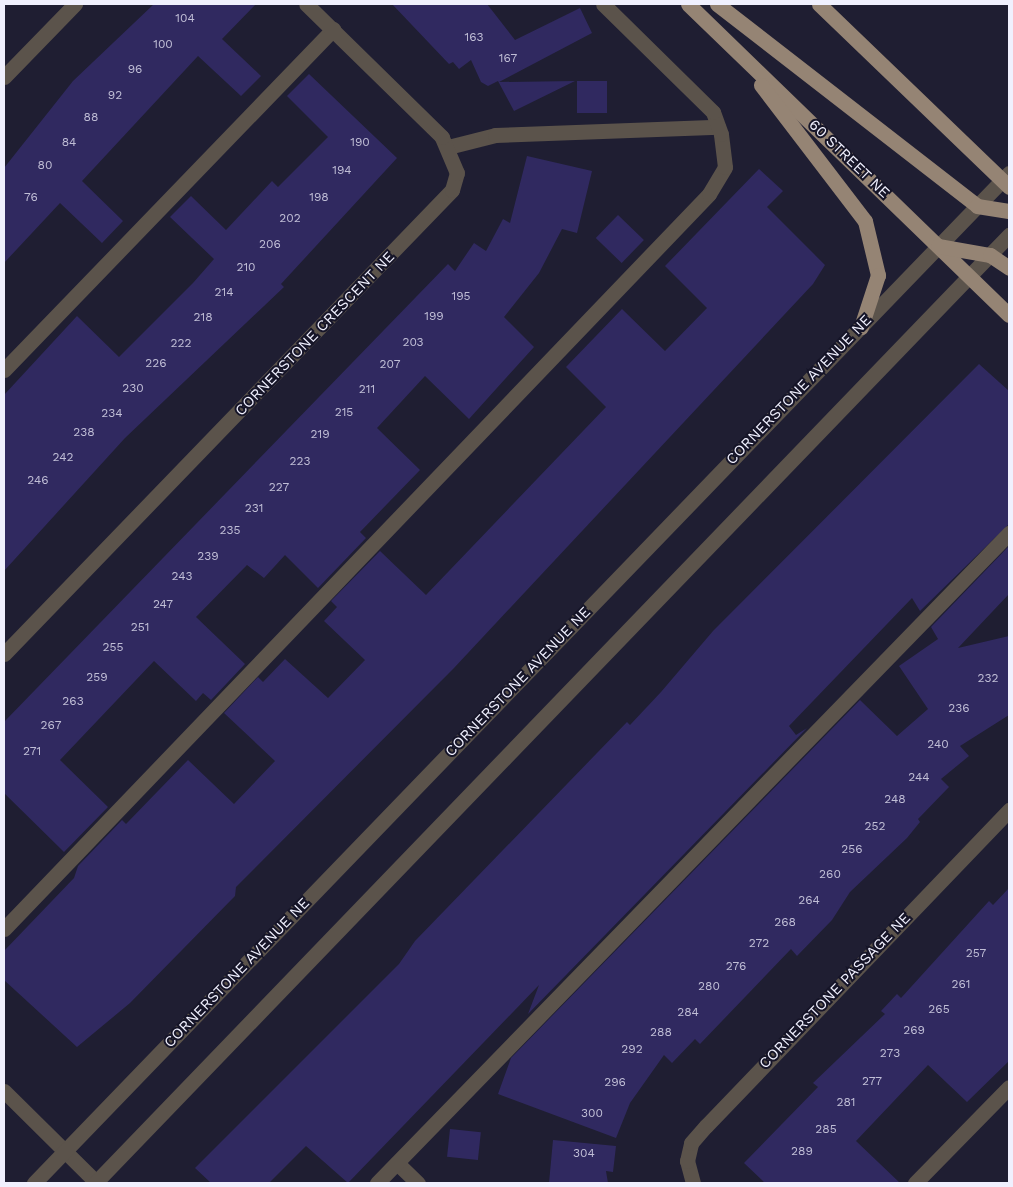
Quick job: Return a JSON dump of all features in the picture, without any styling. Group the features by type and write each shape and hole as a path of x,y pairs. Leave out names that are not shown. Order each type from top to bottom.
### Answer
{"main road":[{"name":"60 STREET NE","path":"688,4 1009,315"},
{"path":"717,4 977,206 1009,211"},
{"path":"820,4 1007,180"},
{"path":"732,46 864,221 878,274 861,326"},
{"path":"938,246 990,255 1009,268"}],"street":[{"path":"4,77 75,4"},
{"name":"CORNERSTONE CRESCENT NE","path":"4,654 438,207 457,173 448,147 306,4"},
{"path":"4,929 709,194 725,167 718,127 712,112 603,4"},
{"path":"4,370 332,29"},
{"path":"448,147 495,135 718,127"},
{"name":"CORNERSTONE AVENUE NE","path":"34,1183 938,246 977,206 1007,180"},
{"path":"4,1091 96,1183 1009,235"},
{"path":"377,1183 1009,533"},
{"name":"CORNERSTONE PASSAGE NE","path":"693,1183 687,1161 691,1143 1009,810"},
{"path":"915,1183 1009,1087"},
{"path":"397,1163 418,1183"}],"building":[{"path":"154,4 256,4 222,39 261,76 241,96 198,56 82,181 123,221 102,243 60,203 4,263 4,168 73,81"},
{"path":"392,4 487,4 515,40 580,8 592,33 499,82 575,81 514,111 498,81 488,86 481,82 471,60 459,69 453,62 449,64"},
{"path":"309,74 397,158 281,284 284,287 125,438 4,571 4,395 77,316 119,357 193,283 214,259 170,217 191,196 226,230 272,181 278,187 328,137 287,96"},
{"path":"577,81 607,81 607,113 577,113"},
{"path":"527,156 592,171 577,233 562,229 539,273 504,317 534,347 469,419 425,376 377,428 420,470 360,532 366,538 318,588 285,555 264,578 247,565 196,617 245,664 211,700 203,693 196,701 154,661 60,760 108,807 64,852 4,793 4,722 448,264 455,271 474,243 486,251 503,219 510,223"},
{"path":"759,169 783,191 767,207 825,265 813,284 454,668 236,887 235,896 130,1003 77,1047 4,980 4,951 74,878 78,866 122,820 126,824 188,760 234,804 275,761 224,713 258,677 263,682 285,659 328,698 365,660 324,621 337,607 331,601 380,551 426,595 606,407 566,367 622,309 665,351 707,308 665,266"},
{"path":"618,215 644,240 622,263 596,238"},
{"path":"979,364 1009,391 1009,524 920,611 912,598 789,726 796,735 807,728 528,1014 539,985 348,1183 306,1146 269,1183 211,1183 195,1168 399,964 415,941 627,722 630,725 713,631"},
{"path":"1009,546 1009,594 958,648 1009,636 1009,715 960,746 969,756 941,779 949,787 918,819 920,822 907,838 850,892 832,920 797,956 791,949 700,1044 695,1039 672,1063 664,1055 630,1103 616,1138 498,1094 511,1058 860,700 897,736 928,709 899,666 938,639 931,627"},
{"path":"1009,888 1009,1061 967,1102 928,1065 856,1141 900,1183 765,1183 744,1163 818,1087 813,1083 885,1014 881,1011 897,994 901,998 989,901 993,905"},
{"path":"450,1129 481,1132 478,1160 447,1157"},
{"path":"553,1140 616,1146 613,1172 606,1171 608,1183 549,1183"}]}
